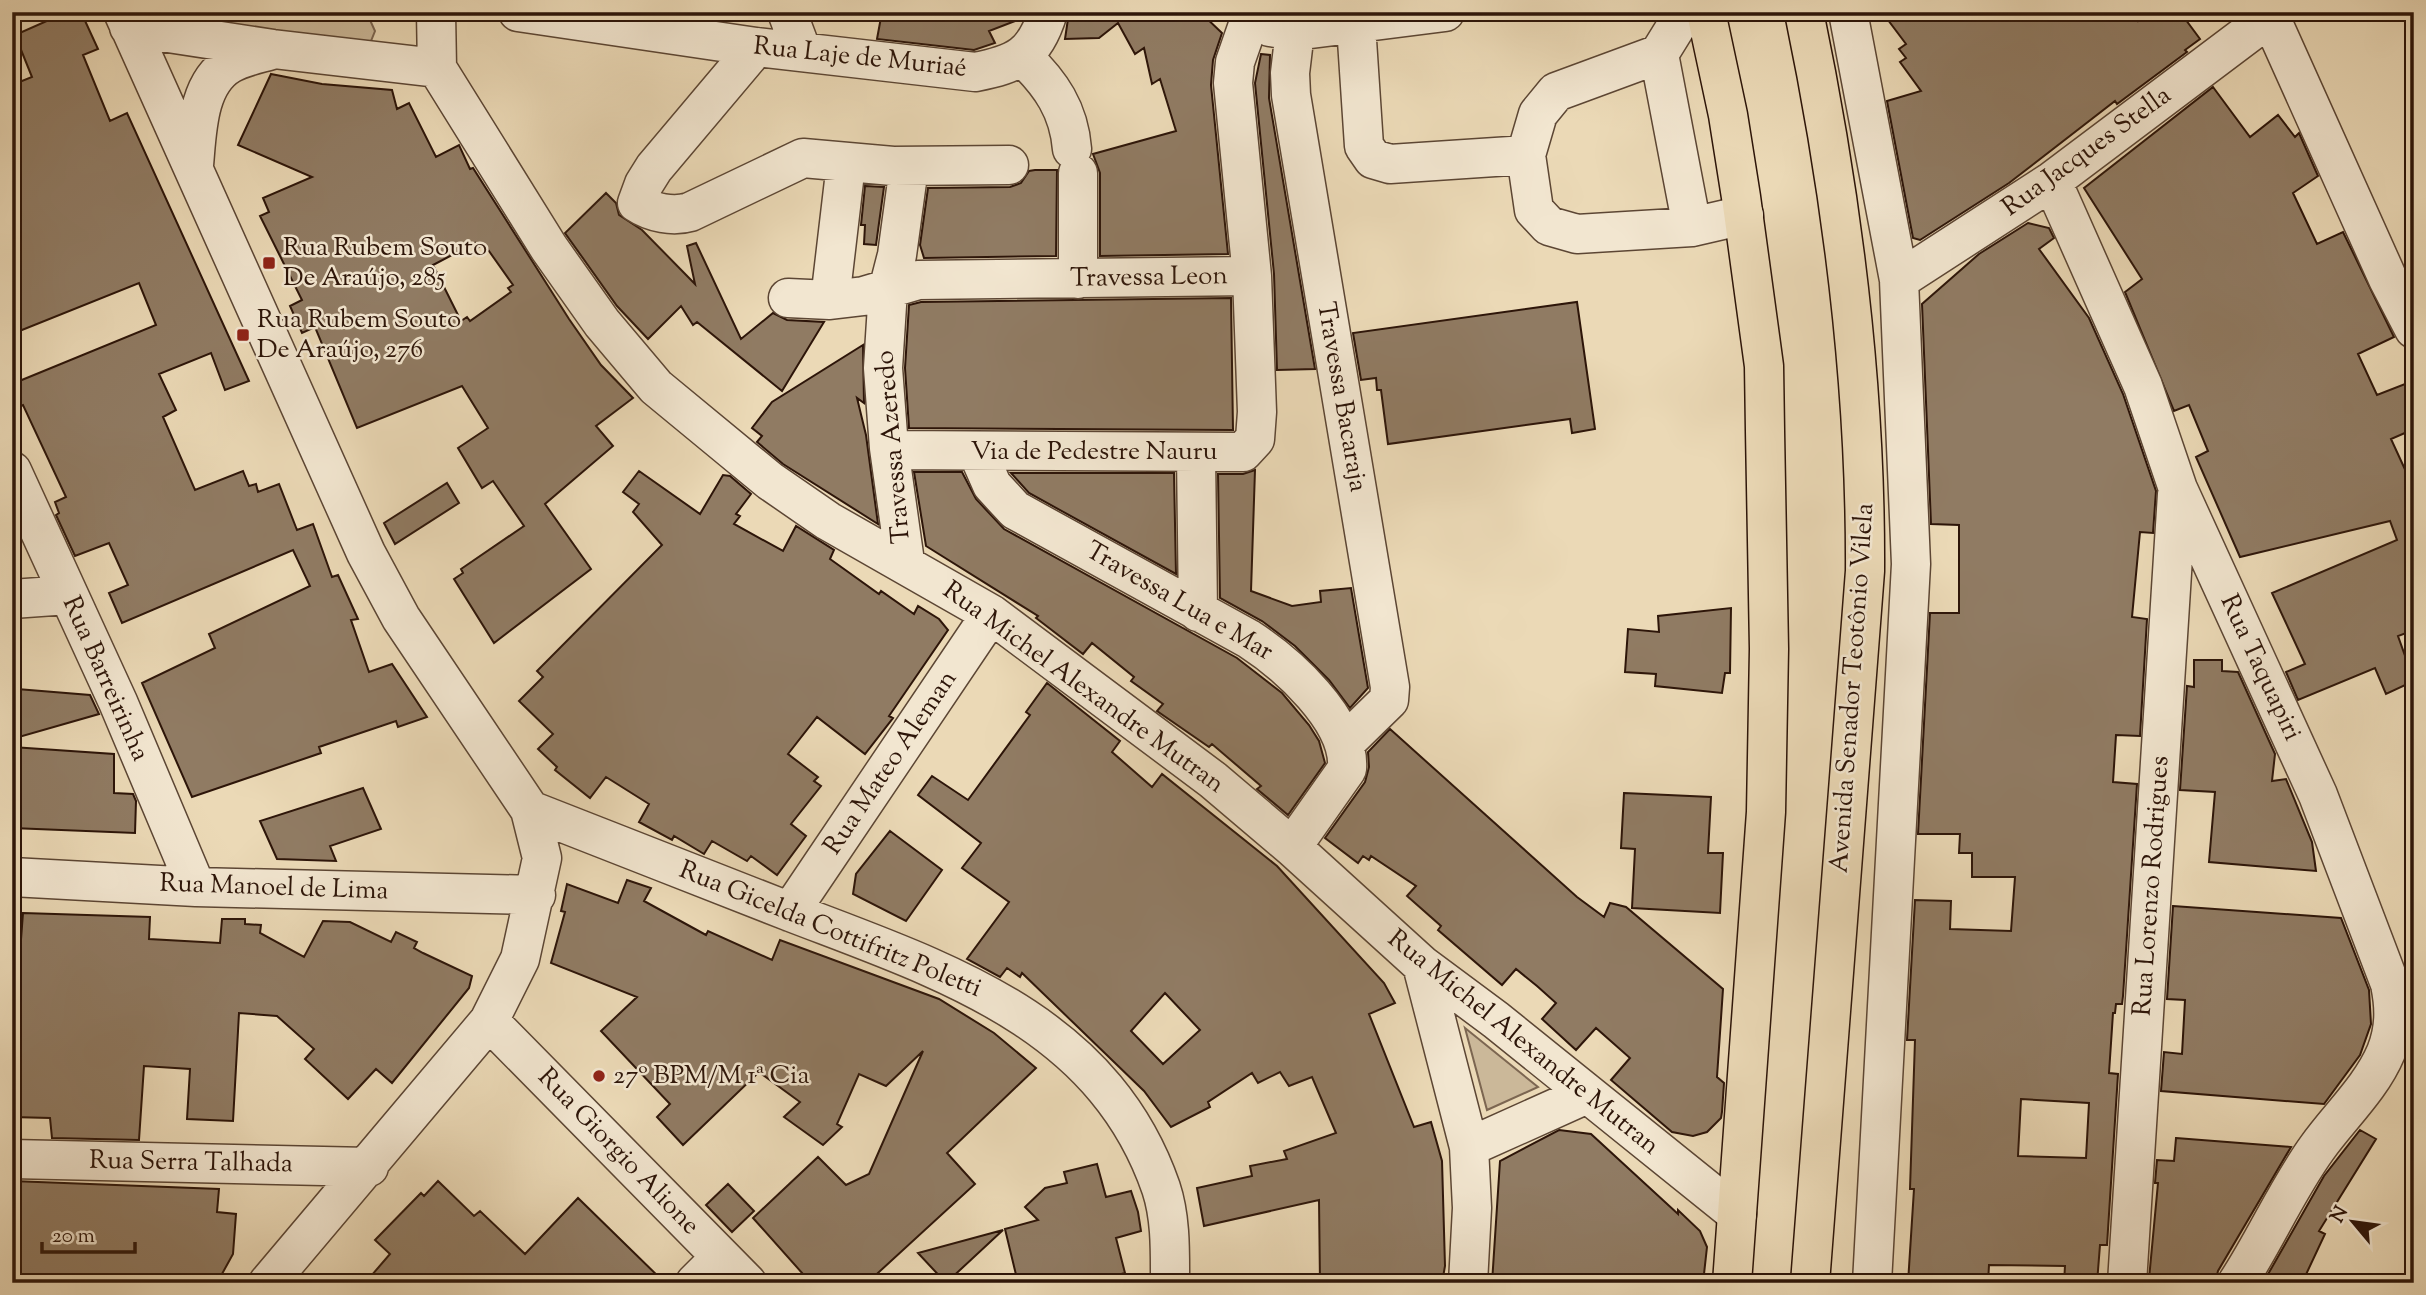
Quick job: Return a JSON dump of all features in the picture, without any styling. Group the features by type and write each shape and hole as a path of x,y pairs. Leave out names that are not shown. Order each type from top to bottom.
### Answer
{"main road":[{"path":"1706,12 1728,115 1764,366 1769,649 1766,812 1732,1283"},
{"name":"Avenida Senador Teotônio Vilela","path":"1804,12 1843,241 1865,497 1864,571 1810,1283"}],"street":[{"path":"126,20 273,49 437,68 436,12"},
{"name":"Rua Laje de Muriaé","path":"518,12 756,47 975,72 1002,67 1023,57"},
{"path":"786,12 802,52"},
{"path":"1048,12 1042,29 1023,57 1053,89 1065,111 1075,161 1078,279"},
{"path":"1245,16 1295,31 1445,12"},
{"path":"1685,12 1659,54 1556,92 1538,114 1526,155 1534,210 1549,226 1577,234 1692,227 1744,215"},
{"name":"Avenida Senador Teotônio Vilela","path":"1848,12 1899,280 1911,564 1872,1283"},
{"path":"2269,14 2388,279 2414,329"},
{"name":"Rua Jacques Stella","path":"1899,280 2052,181 2269,14"},
{"name":"Travessa Leon","path":"788,298 830,300 888,290 918,280 1252,276 1233,83 1245,16"},
{"path":"126,20 194,165 366,553 401,618 530,810 542,858 520,959 489,1021 369,1167 268,1283"},
{"path":"1356,25 1364,146 1373,159 1390,164 1526,155"},
{"name":"Travessa Bacaraja","path":"1295,31 1290,73 1291,95 1390,687 1389,700 1344,744"},
{"path":"756,47 654,168 637,203 643,207 684,214 803,158 846,164 909,167 1009,165"},
{"path":"194,165 200,112 218,76 229,64 273,49"},
{"path":"1659,54 1692,227"},
{"name":"Rua Michel Alexandre Mutran","path":"437,68 549,248 602,323 656,387 770,481 828,521 905,562 990,614 1213,780 1292,847 1422,965 1737,1214"},
{"path":"830,300 846,164"},
{"name":"Travessa Azeredo","path":"905,562 890,450 883,368 888,290 897,255 909,167"},
{"name":"Rua Taquapiri","path":"2052,181 2143,386 2178,489 2318,795 2390,984 2395,1007 2393,1031 2385,1054 2370,1079 2317,1148 2237,1283"},
{"name":"Via de Pedestre Nauru","path":"890,450 1196,454 1243,452 1255,439 1258,412 1252,276"},
{"name":"Travessa Lua e Mar","path":"977,451 992,485 1015,510 1280,659 1311,691 1344,744"},
{"path":"1196,454 1198,612"},
{"name":"Rua Barreirinha","path":"12,471 118,702 196,887"},
{"name":"Rua Lorenzo Rodrigues","path":"2127,1283 2178,489"},
{"path":"12,598 68,595"},
{"name":"Rua Mateo Aleman","path":"790,912 990,614"},
{"path":"1292,847 1347,769 1344,744"},
{"name":"Rua Gicelda Cottifritz Poletti","path":"530,810 970,983 1038,1026 1079,1061 1130,1125 1162,1189 1168,1219 1170,1283"},
{"name":"Rua Manoel de Lima","path":"12,877 196,887 536,895"},
{"path":"1422,965 1468,1147 1472,1208 1468,1283"},
{"name":"Rua Giorgio Alione","path":"489,1021 721,1274"},
{"path":"1468,1147 1587,1094"},
{"name":"Rua Serra Talhada","path":"12,1159 369,1167"}],"shaded area":[{"path":"153,12 348,12 370,20 375,31 371,41 362,44"},
{"path":"1465,1028 1538,1087 1487,1110"}],"building":[{"path":"67,12 81,12 98,49 83,55 110,121 127,113 249,381 225,390 211,353 159,374 176,410 163,417 195,490 243,471 249,486 256,484 258,492 279,484 297,530 313,524 332,577 338,575 358,619 351,620 369,672 392,664 427,717 398,727 396,721 319,747 321,753 192,797 142,683 215,648 209,634 310,586 293,550 122,623 109,593 128,585 109,543 75,556 56,515 59,513 55,502 66,497 23,405 12,410 12,384 156,325 139,283 12,334 12,85 32,77 15,35"},
{"path":"882,12 1025,12 1023,18 989,31 995,43 974,50 877,39"},
{"path":"1069,12 1200,12 1222,33 1213,60 1211,85 1228,254 1100,256 1100,173 1093,154 1176,131 1160,79 1152,84 1144,48 1135,54 1118,23 1099,38 1065,39"},
{"path":"1882,12 2131,12 2138,21 2150,12 2180,12 2200,39 2185,50 2187,52 2117,104 2115,101 2009,183 1920,240 1913,238 1887,101 1921,91 1900,62 1906,58 1899,49 1906,44"},
{"path":"1261,54 1270,55 1269,98 1315,369 1277,370 1274,274 1255,83"},
{"path":"271,74 322,84 392,90 397,109 409,103 436,157 459,145 470,169 473,168 569,319 601,365 633,398 596,426 613,446 545,504 591,569 494,643 454,579 463,573 461,569 524,526 493,481 482,488 458,448 488,428 462,386 357,428 315,327 302,333 290,306 302,300 260,216 269,212 263,198 312,177 238,145","holes":["475,243 477,248 484,244 513,285 508,288 511,292 470,321 467,317 461,321 433,265"]},
{"path":"2213,87 2250,137 2278,115 2295,137 2299,133 2318,176 2293,193 2317,244 2343,232 2394,337 2358,354 2377,395 2405,384 2414,404 2414,429 2391,439 2414,489 2414,630 2398,636 2414,681 2386,694 2375,668 2298,700 2286,672 2305,664 2272,593 2397,540 2390,521 2240,557 2196,457 2208,451 2189,405 2174,411 2125,292 2142,279 2084,188"},
{"path":"1057,170 1056,256 924,258 920,245 928,188 1010,187 1021,183 1029,171"},
{"path":"865,186 884,187 876,245 864,244 865,225 861,225"},
{"path":"606,193 616,203 619,215 642,230 695,284 687,246 696,243 741,339 773,313 787,320 824,322 782,391 697,322 693,325 681,306 648,339 617,306 565,233"},
{"path":"2028,223 2049,228 2054,238 2039,249 2089,318 2123,394 2156,491 2153,533 2140,532 2132,617 2147,619 2140,736 2116,735 2113,782 2137,784 2123,996 2122,1004 2116,1004 2113,1013 2109,1073 2118,1074 2107,1245 2100,1245 2097,1283 2064,1283 2065,1266 1989,1265 1988,1283 1908,1283 1914,1189 1910,1189 1915,1040 1907,1040 1915,900 1951,901 1950,929 2011,931 2015,877 1972,877 1972,853 1959,853 1960,834 1918,834 1930,613 1959,613 1959,525 1931,524 1922,304 1979,254","holes":["2021,1099 2089,1103 2086,1158 2018,1156"]},
{"path":"1231,298 1233,430 909,428 905,368 909,305 921,302"},
{"path":"1577,302 1595,429 1572,433 1570,419 1388,444 1381,390 1377,390 1376,378 1361,380 1353,333"},
{"path":"863,345 864,403 857,398 866,435 878,524 783,464 757,442 762,436 752,428 772,402"},
{"path":"1255,470 1251,591 1292,606 1321,602 1320,591 1351,588 1368,688 1350,708 1329,680 1295,646 1262,621 1220,598 1218,474 1243,474"},
{"path":"639,471 700,514 723,475 730,476 751,494 736,514 740,516 734,524 783,551 796,526 834,550 830,559 879,594 881,591 914,614 918,606 939,619 948,630 889,716 893,718 865,754 817,717 788,754 818,777 814,781 821,786 791,824 806,836 777,875 751,856 747,861 712,841 704,854 674,836 672,840 639,822 649,804 606,777 590,798 555,770 557,767 538,749 553,734 519,701 543,677 537,671 662,545 633,512 639,504 623,492"},
{"path":"914,472 962,472 976,499 1004,529 1237,658 1282,693 1319,741 1325,763 1288,815 1257,789 1261,786 1212,744 1209,747 1157,711 1163,704 1131,681 1134,677 1092,643 1083,654 1036,618 1038,616 926,546"},
{"path":"1011,473 1174,473 1176,574 1029,493"},
{"path":"447,483 459,503 395,544 384,523"},
{"path":"1731,608 1730,673 1725,673 1722,693 1655,686 1656,674 1625,672 1628,629 1659,632 1658,616"},
{"path":"2194,660 2222,660 2222,671 2238,672 2275,754 2272,781 2286,779 2312,842 2316,871 2209,862 2215,792 2180,790 2187,686 2194,687"},
{"path":"1047,683 1120,741 1112,752 1152,787 1162,774 1277,866 1384,983 1395,1003 1369,1014 1414,1127 1431,1122 1442,1161 1445,1266 1442,1283 1320,1283 1319,1200 1204,1226 1197,1188 1252,1176 1250,1166 1287,1159 1284,1151 1336,1133 1312,1077 1289,1086 1280,1072 1258,1083 1252,1073 1208,1102 1210,1107 1171,1127 1144,1091 1022,973 1020,977 1007,968 1000,977 967,959 1009,902 962,868 981,843 918,795 932,776 968,800 1030,715 1026,712","holes":["1165,993 1200,1030 1163,1064 1131,1031"]},
{"path":"17,689 90,695 99,714 12,739 12,693 17,693"},
{"path":"1390,729 1577,897 1604,917 1610,903 1626,907 1723,989 1717,1077 1724,1083 1722,1112 1721,1118 1707,1132 1693,1136 1672,1132 1611,1080 1630,1058 1596,1028 1576,1050 1542,1019 1556,1003 1537,986 1516,969 1502,985 1438,930 1441,926 1407,896 1416,886 1371,856 1369,860 1363,856 1358,863 1325,838 1365,782 1369,767 1368,752"},
{"path":"12,747 114,754 114,793 133,794 136,801 135,833 12,828"},
{"path":"363,788 381,829 330,846 336,861 277,859 260,821"},
{"path":"1624,793 1711,797 1708,853 1723,853 1720,913 1632,908 1635,849 1621,848"},
{"path":"890,831 942,870 906,921 853,894 856,874"},
{"path":"627,880 651,888 644,901 706,935 708,931 772,960 780,940 939,999 994,1033 1036,1068 947,1153 975,1184 867,1283 811,1283 753,1218 818,1157 846,1185 869,1174 923,1051 886,1086 859,1074 837,1124 842,1127 823,1145 784,1117 800,1102 759,1072 683,1145 657,1117 670,1104 601,1031 637,997 551,963 565,912 561,911 567,884 618,903"},
{"path":"2173,906 2341,918 2369,990 2371,1024 2360,1055 2324,1104 2161,1091 2164,1052 2182,1054 2185,1000 2167,999"},
{"path":"23,913 150,917 149,939 220,943 222,919 245,919 245,924 261,925 260,933 304,957 323,921 350,922 391,942 396,932 417,942 414,948 472,976 469,988 392,1083 376,1069 348,1099 305,1059 314,1049 277,1016 239,1013 233,1121 187,1119 190,1069 144,1066 139,1140 52,1138 50,1118 12,1117 12,1005 16,1005"},
{"path":"1559,1130 1591,1134 1700,1231 1707,1247 1703,1283 1492,1283 1500,1161"},
{"path":"2360,1130 2376,1139 2319,1231 2325,1234 2302,1283 2263,1283 2324,1176"},
{"path":"2176,1138 2291,1147 2218,1271 2215,1283 2149,1279 2158,1183 2155,1183 2157,1160 2174,1161"},
{"path":"1097,1164 1106,1197 1131,1191 1138,1212 1141,1231 1116,1238 1125,1273 1088,1283 1018,1283 1005,1229 1038,1220 1025,1207 1045,1188 1067,1183 1064,1172"},
{"path":"12,1181 219,1189 217,1212 236,1214 233,1254 217,1283 12,1283"},
{"path":"438,1181 474,1216 480,1211 525,1254 578,1198 665,1283 365,1283 390,1254 375,1240 421,1193 424,1196"},
{"path":"728,1184 754,1211 732,1232 706,1205"},
{"path":"1003,1230 946,1283 918,1253"}],"place":[{"name":"Rua Rubem Souto De Araújo, 285","path":"269,263"},
{"name":"Rua Rubem Souto De Araújo, 276","path":"243,335"},
{"name":"27º BPM/M 1ª Cia","path":"599,1076"}]}
